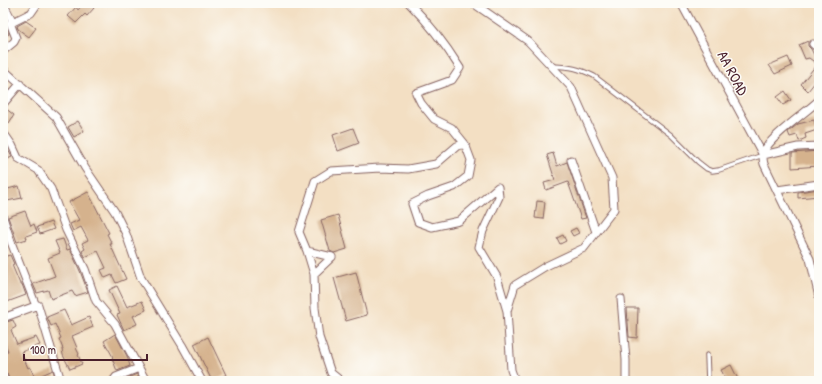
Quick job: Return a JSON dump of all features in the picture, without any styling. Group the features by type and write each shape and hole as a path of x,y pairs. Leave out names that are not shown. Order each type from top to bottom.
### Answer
{"street":[{"path":"3,51 14,42 16,38 12,22 4,3"},
{"path":"3,26 31,12 38,3"},
{"path":"409,3 425,19 441,39 460,68 452,80 416,93 421,103 434,119 452,128 465,144 471,160 468,176 454,188 428,196 412,204 418,222 432,227 459,221 498,187 500,196 483,231 479,248 497,278 507,311 511,370 515,381"},
{"path":"473,3 528,41 571,87 612,178 614,209 584,248 546,266 515,285 507,311"},
{"name":"AA ROAD","path":"681,3 763,155 764,164 810,259 819,297"},
{"path":"813,44 819,49"},
{"path":"3,69 56,117 85,168 116,212 126,234 141,278 202,381"},
{"path":"3,104 20,84"},
{"path":"763,155 766,148 776,137 819,100"},
{"path":"3,132 12,145 18,158 38,170 51,189 66,230 85,269 96,301 114,324 146,381"},
{"path":"341,381 332,373 319,337 315,308 314,274 307,250 299,232 315,181 331,171 380,168 408,169 436,164 457,146 465,144"},
{"path":"763,155 798,147 819,146"},
{"path":"571,160 596,232"},
{"path":"777,190 819,184"},
{"path":"3,217 6,234 36,306 38,305 61,381"},
{"path":"307,250 332,257 314,274"},
{"path":"620,299 626,360 626,381"},
{"path":"3,318 36,306"},
{"path":"113,381 116,377 139,368"},
{"path":"3,376 5,381"}],"lane":[{"path":"551,66 572,67 594,76 671,135 707,169 712,171 719,170 763,155"},
{"path":"707,355 708,381"}],"building":[{"path":"84,3 89,3 94,8 87,16 85,14 76,23 68,16 76,7 78,10"},
{"path":"26,21 36,28 29,37 18,29 17,26"},
{"path":"3,22 9,34 3,39"},
{"path":"808,41 808,46 818,63 819,61 819,77 808,91 801,84 817,64 809,58 805,59 799,45"},
{"path":"788,57 792,66 775,74 769,65"},
{"path":"785,91 791,100 783,105 777,97"},
{"path":"5,108 14,115 9,123 3,119 3,109"},
{"path":"814,120 817,130 805,134 806,138 799,141 797,135 790,137 788,132 798,124"},
{"path":"78,121 84,131 74,137 68,127"},
{"path":"353,128 359,143 338,151 333,135"},
{"path":"3,141 12,157 3,161"},
{"path":"819,151 819,166 792,168 792,153"},
{"path":"553,153 557,166 567,162 586,218 581,219 568,182 546,190 544,183 555,180 547,155"},
{"path":"19,186 22,198 7,201 4,190"},
{"path":"819,189 819,196 798,198 798,192"},
{"path":"88,192 109,233 107,234 112,244 110,244 126,279 116,283 112,275 105,278 101,270 106,268 98,251 85,257 82,251 85,249 82,243 88,240 81,227 73,231 70,224 79,220 69,202"},
{"path":"537,201 545,202 543,219 535,218"},
{"path":"25,211 31,226 34,224 37,232 26,236 27,239 17,242 8,217"},
{"path":"338,215 347,249 334,253 330,251 321,220"},
{"path":"51,222 54,229 40,234 37,227"},
{"path":"576,228 579,233 573,236 570,231"},
{"path":"563,235 566,241 560,244 557,238"},
{"path":"63,239 67,250 70,249 88,292 75,296 72,291 51,299 48,290 37,293 33,284 55,276 48,258 60,253 55,241"},
{"path":"10,255 14,264 12,265 26,295 7,302 3,290 3,257"},
{"path":"356,272 367,315 346,321 334,278"},
{"path":"117,286 127,307 142,301 146,310 133,316 137,324 124,330 117,315 120,314 109,290"},
{"path":"627,308 638,308 637,338 629,337"},
{"path":"64,310 71,325 89,317 93,327 72,336 82,364 70,369 63,355 63,349 59,339 61,338 55,324 51,326 47,317"},
{"path":"13,320 16,327 11,330 17,344 36,337 40,345 21,352 28,368 30,367 35,378 53,370 56,381 10,381 7,374 3,371 3,353 8,351 3,338 3,323"},
{"path":"115,334 127,356 130,366 117,371 112,358 113,357 104,341"},
{"path":"208,337 226,375 212,381 194,344"},
{"path":"731,365 739,381 727,381 721,370"},
{"path":"137,374 140,381 120,381"}]}
